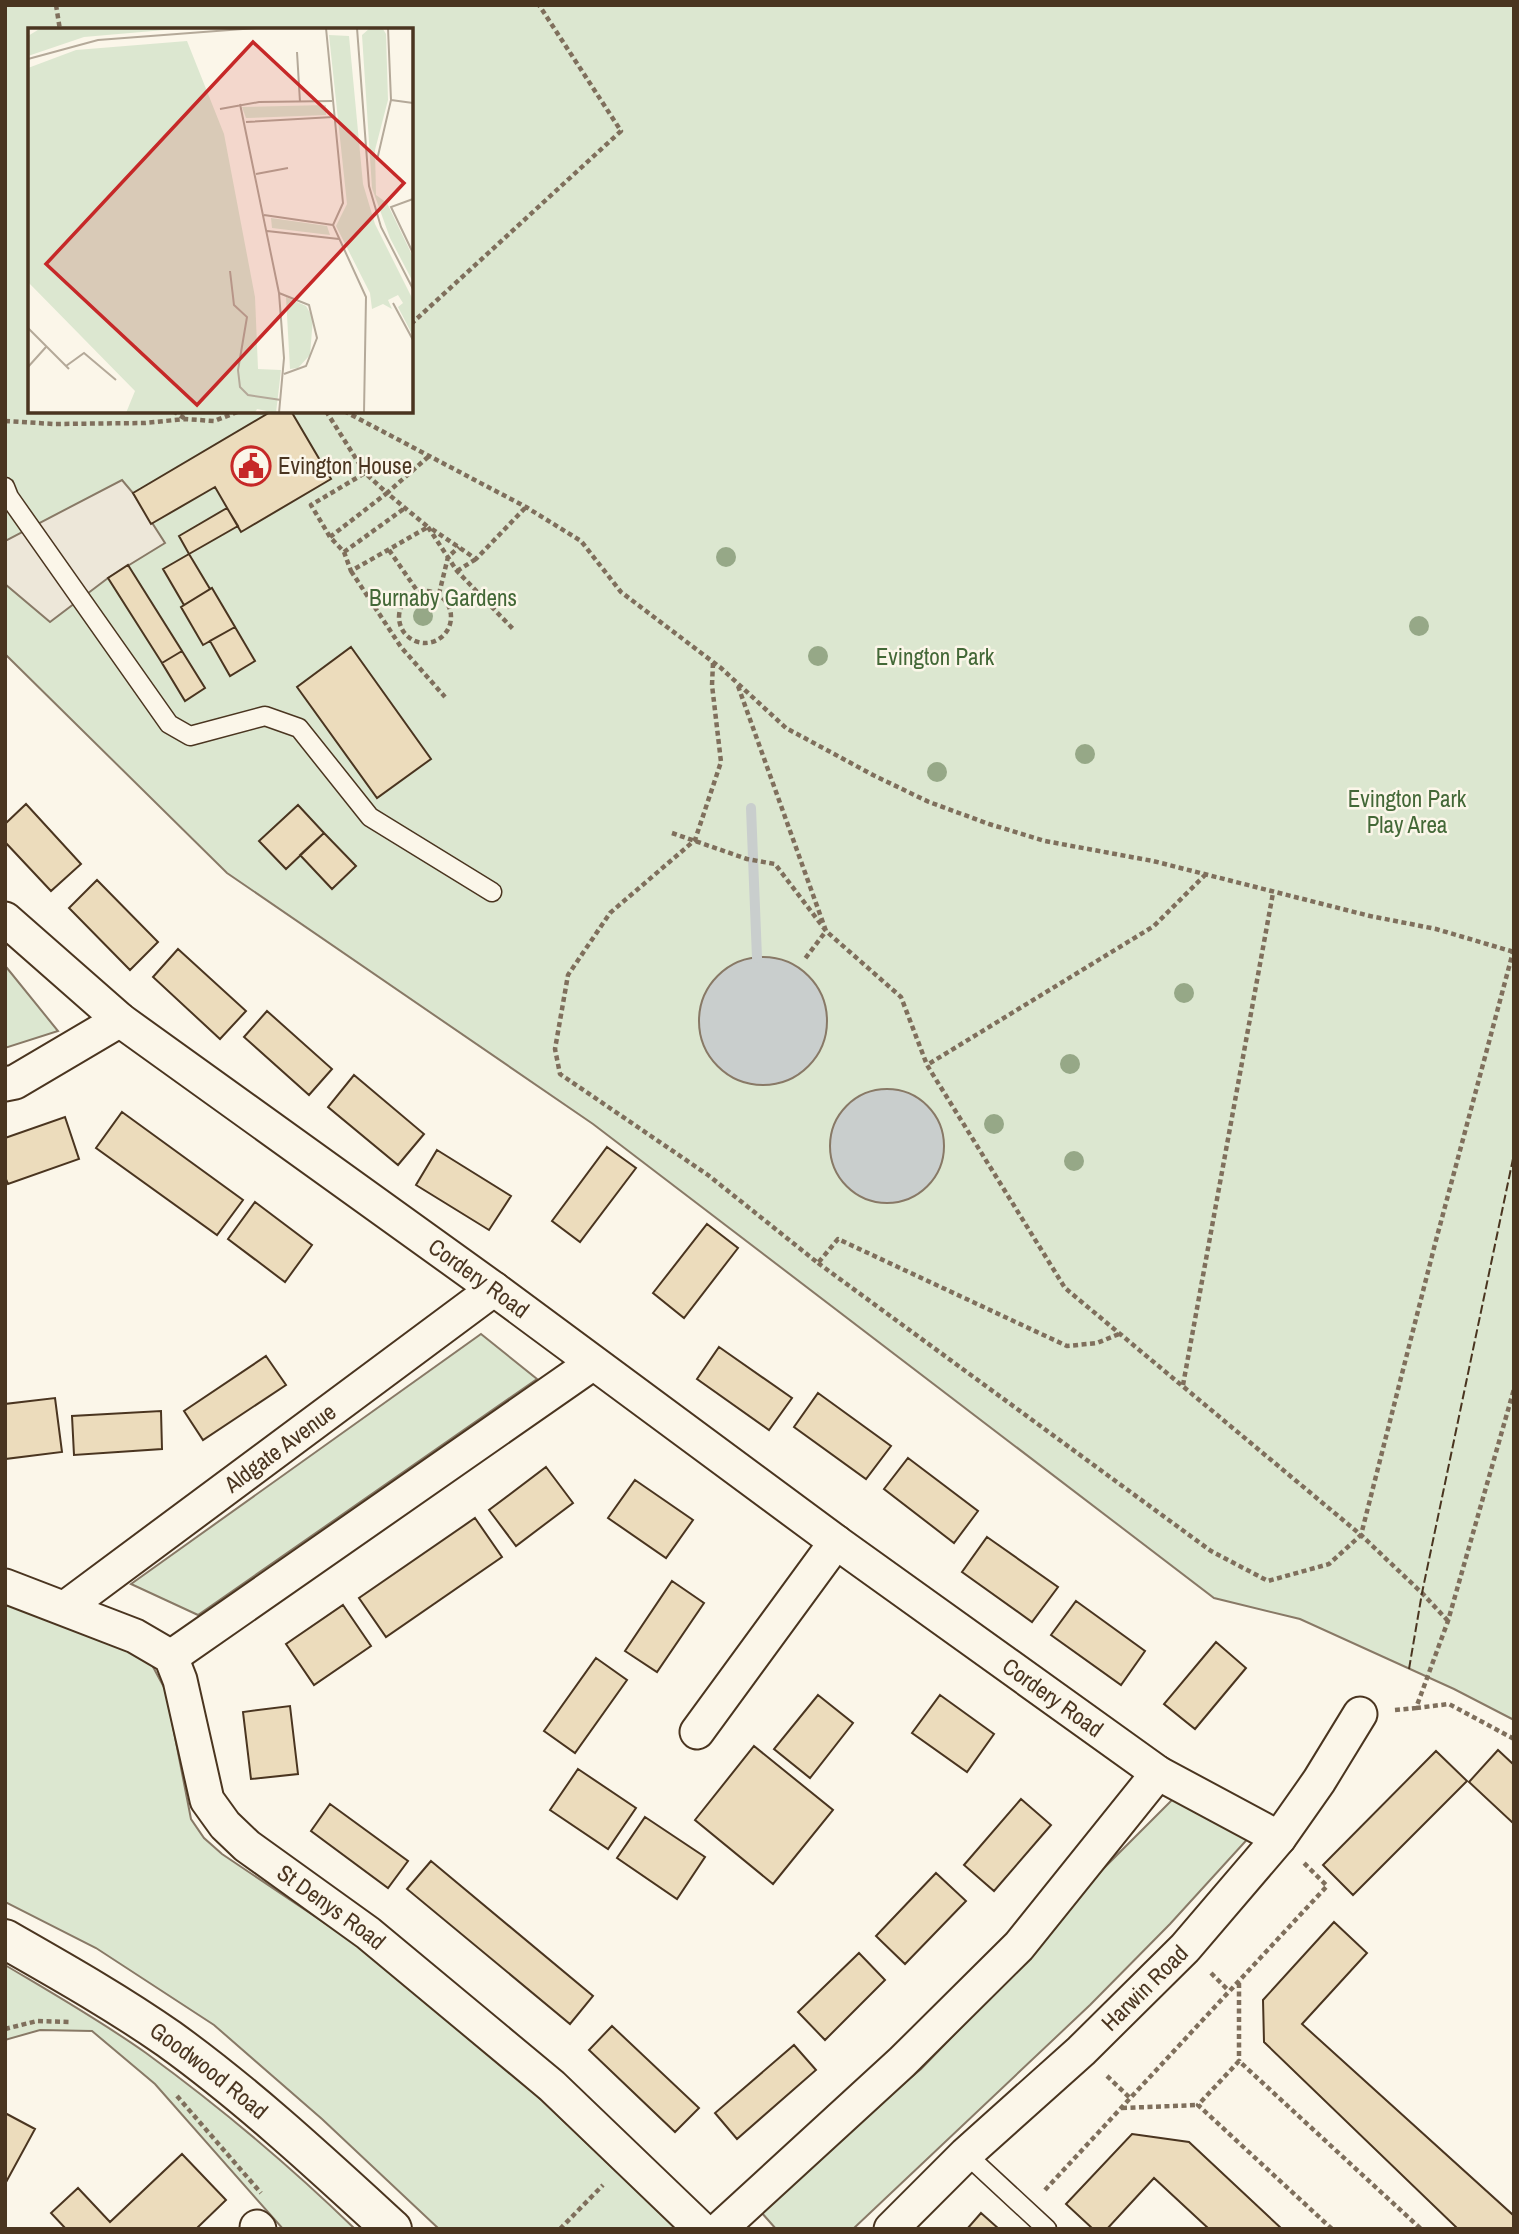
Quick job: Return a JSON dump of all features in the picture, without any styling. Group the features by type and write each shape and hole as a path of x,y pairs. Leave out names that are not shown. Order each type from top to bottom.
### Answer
{"street":[{"name":"Cordery Road","path":"5,919 120,1020 494,1289 836,1542 1158,1773 1279,1838"},
{"path":"5,1084 15,1082 120,1020"},
{"name":"Aldgate Avenue","path":"65,1608 494,1289"},
{"path":"5,1586 135,1636 171,1657 593,1363"},
{"path":"697,1732 836,1542"},
{"name":"St Denys Road","path":"171,1657 180,1680 207,1800 225,1825 247,1846 368,1933 552,2086 701,2229"},
{"name":"Harwin Road","path":"891,2229 966,2154 1081,2051 1185,1948 1279,1838 1319,1781 1360,1714"},
{"path":"720,2229 902,2062 1019,1946 1158,1773"},
{"name":"Goodwood Road","path":"5,1939 113,2001 172,2041 290,2135 392,2229"}],"lane":[{"path":"5,487 9,497 169,724 190,736 265,716 299,728 370,817 492,892"},
{"path":"966,2154 1047,2229"}],"path":[{"path":"56,5 60,28"},
{"path":"413,322 621,131 539,5"},
{"path":"176,413 185,419"},
{"path":"5,421 103,424 185,419 214,421 235,413"},
{"path":"327,413 365,473 428,527 476,559"},
{"path":"348,413 526,507 581,541 621,592 713,663 786,728 929,802 1045,841 1153,861 1370,916 1436,929 1513,952 1361,1535 1329,1564 1268,1581 1211,1551 818,1263 708,1175 560,1074 555,1049 568,975 610,913 695,840 721,762 712,685 713,663"},
{"path":"330,537 428,457"},
{"path":"365,473 311,505 330,537 344,552 351,571 401,647 445,697"},
{"path":"457,572 476,559 526,507"},
{"path":"344,552 405,508"},
{"path":"351,571 428,527"},
{"path":"428,527 457,572 514,630"},
{"path":"439,594 448,557 459,547"},
{"path":"389,550 418,592"},
{"path":"418,592 439,594 450,607 452,615 448,632 435,643 418,643 410,639 400,626 400,608 410,595 418,592"},
{"path":"401,647 410,639"},
{"path":"738,685 826,931"},
{"path":"672,833 747,859 775,864 826,931 901,998 927,1065 1065,1288 1361,1535 1422,1593 1448,1622"},
{"path":"927,1065 1154,926 1205,875"},
{"path":"1183,1386 1273,892"},
{"path":"804,960 826,931"},
{"path":"818,1263 838,1239 1067,1346 1097,1343 1120,1334"},
{"path":"1416,1708 1448,1622 1514,1389"},
{"path":"1360,1714 1450,1704 1514,1738"},
{"path":"1027,2210 1327,1886 1279,1838"},
{"path":"1121,2108 1198,2105 1239,2061 1239,1982"},
{"path":"5,2029 37,2021 96,2024 113,2001"},
{"path":"1239,2061 1421,2229"},
{"path":"172,2091 261,2193 258,2228"},
{"path":"1198,2105 1332,2229"},
{"path":"559,2229 628,2159"}],"green space":[{"name":"Evington Park","path":"5,5 1514,5 1514,1720 1454,1689 1300,1619 1214,1598 593,1124 227,873 5,654"},
{"path":"5,966 7,968 58,1031 5,1048"},
{"path":"481,1334 537,1379 198,1615 131,1584"},
{"path":"5,1603 132,1652 152,1665 166,1691 191,1819 204,1838 222,1854 353,1942 516,2076 677,2229 439,2229 322,2119 214,2025 96,1948 5,1902"},
{"path":"1178,1794 1253,1833 1170,1924 1090,2005 853,2229 776,2229 761,2212 841,2136 921,2069 1029,1957 1097,1875"},
{"path":"5,1965 112,2030 174,2073 279,2159 355,2229 283,2229 155,2084 92,2031 40,2030 5,2040"}],"shaded area":[{"path":"122,480 165,543 108,578 50,622 5,584 5,541"},
{"path":"763,957 787,962 808,976 822,997 827,1021 822,1045 808,1066 787,1080 763,1085 739,1080 718,1066 704,1045 699,1021 704,997 718,976 739,962"},
{"path":"887,1089 909,1094 927,1106 939,1124 944,1146 939,1168 927,1186 909,1198 887,1203 865,1198 847,1186 835,1168 830,1146 835,1124 847,1106 865,1094"}],"building":[{"name":"Evington House","path":"269,413 292,413 331,479 241,532 215,487 151,524 133,493"},
{"path":"227,508 238,526 189,554 179,536"},
{"path":"189,554 210,589 184,605 163,569"},
{"path":"128,565 182,651 162,663 108,578"},
{"path":"212,588 235,627 203,645 181,607"},
{"path":"235,627 255,661 230,676 210,641"},
{"path":"351,647 431,759 377,798 297,687"},
{"path":"182,651 205,688 185,701 162,663"},
{"path":"26,804 81,864 51,891 5,842 5,824"},
{"path":"298,805 324,833 286,869 259,841"},
{"path":"324,833 356,866 332,889 300,855"},
{"path":"97,880 158,942 130,970 69,908"},
{"path":"178,949 246,1011 220,1039 153,977"},
{"path":"267,1011 332,1069 309,1095 244,1037"},
{"path":"354,1075 424,1134 398,1165 328,1107"},
{"path":"122,1112 243,1200 217,1235 96,1148"},
{"path":"65,1117 79,1159 8,1184 5,1177 5,1138"},
{"path":"607,1147 636,1168 580,1242 552,1221"},
{"path":"437,1150 511,1196 489,1230 416,1185"},
{"path":"255,1202 312,1245 285,1282 228,1239"},
{"path":"707,1224 738,1248 684,1318 653,1293"},
{"path":"719,1347 792,1398 769,1430 697,1379"},
{"path":"266,1356 286,1385 203,1440 184,1411"},
{"path":"818,1393 891,1446 866,1479 794,1427"},
{"path":"55,1398 62,1452 5,1459 5,1404"},
{"path":"161,1411 162,1449 74,1455 72,1416"},
{"path":"908,1458 978,1511 954,1543 884,1489"},
{"path":"546,1467 573,1503 516,1546 489,1510"},
{"path":"635,1480 693,1520 666,1558 608,1518"},
{"path":"475,1518 502,1557 386,1637 359,1598"},
{"path":"987,1537 1058,1587 1032,1622 962,1572"},
{"path":"672,1581 704,1603 657,1672 625,1651"},
{"path":"1076,1601 1145,1651 1121,1685 1051,1635"},
{"path":"343,1605 371,1646 314,1685 286,1644"},
{"path":"1216,1642 1246,1668 1195,1729 1164,1704"},
{"path":"596,1658 627,1680 575,1753 544,1731"},
{"path":"818,1695 853,1723 810,1778 774,1749"},
{"path":"940,1695 994,1734 967,1772 912,1733"},
{"path":"290,1706 298,1774 251,1779 243,1712"},
{"path":"754,1746 833,1810 773,1884 695,1820"},
{"path":"1498,1750 1514,1765 1514,1824 1469,1782"},
{"path":"1436,1751 1467,1781 1353,1895 1323,1865"},
{"path":"578,1769 636,1808 608,1849 550,1810"},
{"path":"1021,1799 1051,1825 994,1891 964,1865"},
{"path":"330,1804 408,1861 388,1888 311,1831"},
{"path":"645,1817 705,1857 677,1899 617,1858"},
{"path":"431,1861 593,1996 570,2024 407,1889"},
{"path":"936,1873 966,1901 905,1964 876,1936"},
{"path":"1334,1922 1367,1953 1302,2024 1512,2214 1514,2212 1514,2229 1458,2229 1264,2042 1263,2000"},
{"path":"859,1953 885,1980 825,2040 798,2012"},
{"path":"612,2026 699,2108 675,2132 589,2050"},
{"path":"794,2045 816,2070 737,2139 715,2113"},
{"path":"5,2113 35,2129 5,2184"},
{"path":"1132,2134 1189,2142 1282,2229 1209,2229 1154,2178 1107,2229 1093,2229 1066,2204"},
{"path":"182,2154 226,2200 196,2229 66,2229 51,2213 78,2188 110,2222"},
{"path":"981,2213 999,2229 967,2229"}],"waterway":[{"path":"751,808 757,958"}],"fence":[{"path":"1409,1669 1422,1593 1514,1154"}],"place":[{"name":"Evington House","path":"251,466"}],"park label":[{"name":"Burnaby Gardens","path":"443,598"},
{"name":"Evington Park Play Area","path":"1407,812"}]}
